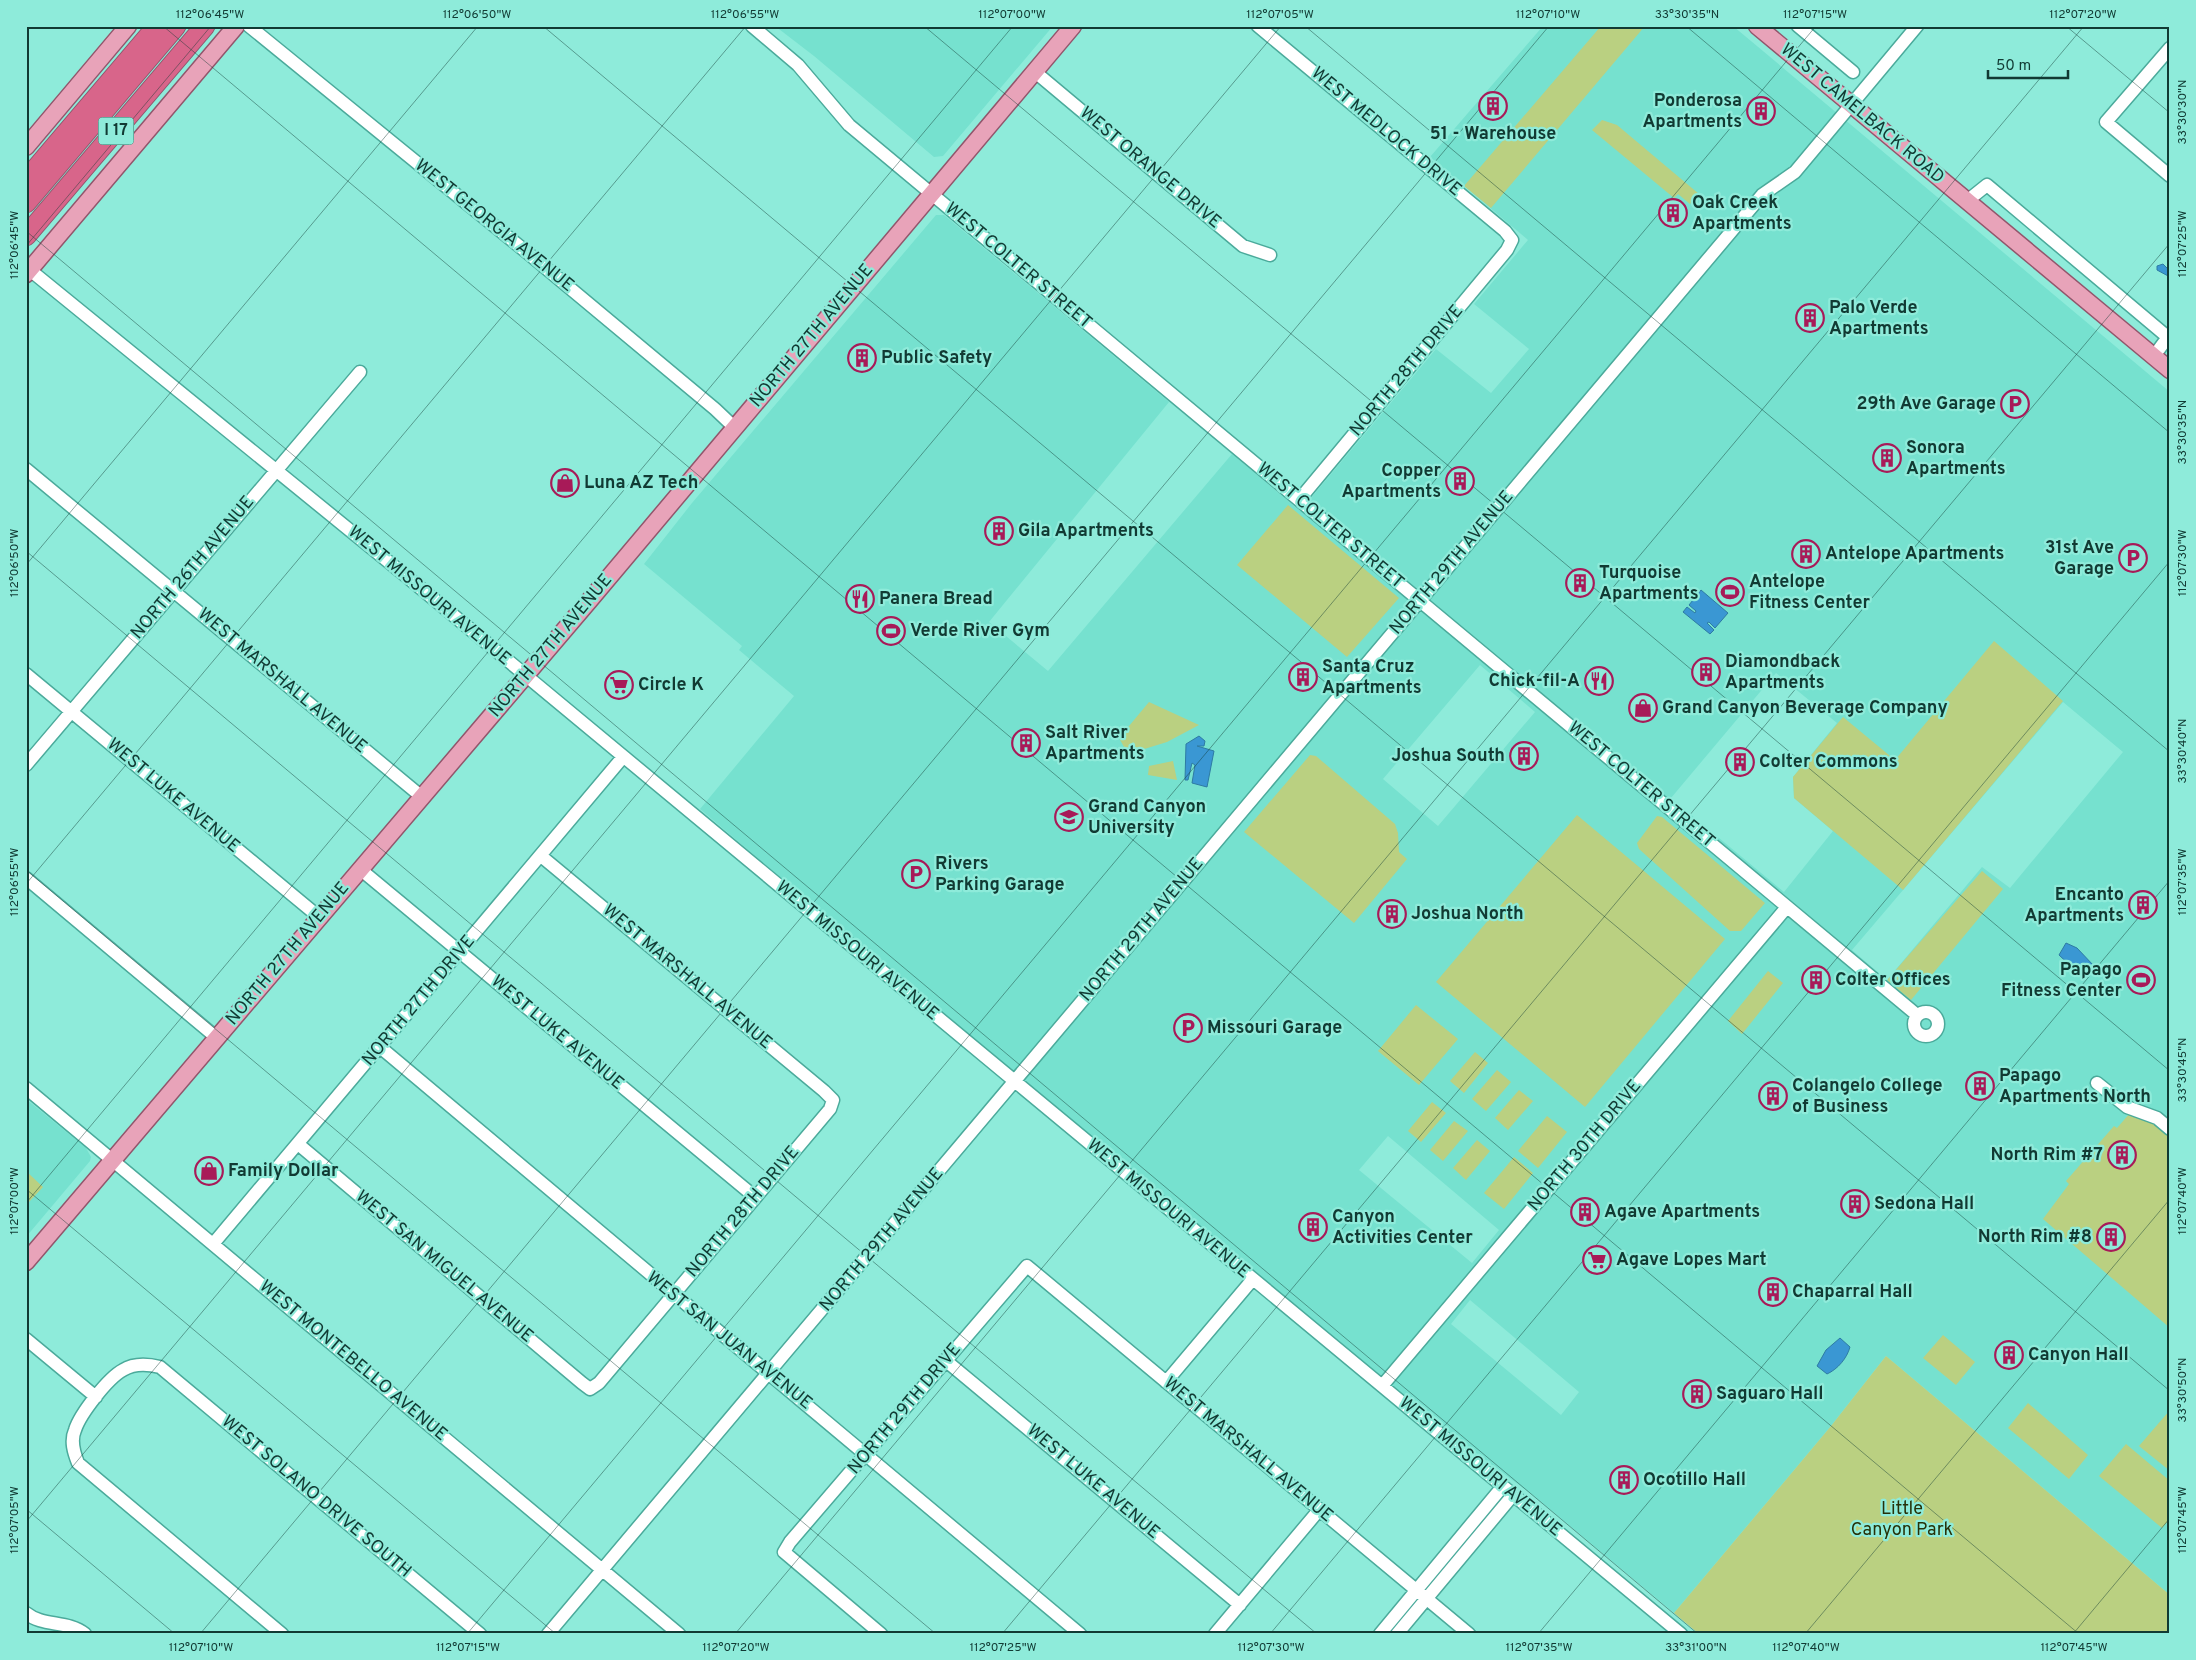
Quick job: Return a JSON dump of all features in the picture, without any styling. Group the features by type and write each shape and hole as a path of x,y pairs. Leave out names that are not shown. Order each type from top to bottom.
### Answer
{"highway":[{"name":"I 17","path":"26,180 157,26"},
{"path":"26,202 176,26"},
{"path":"26,217 188,26"},
{"name":"I 17","path":"26,236 206,26"}],"main road":[{"path":"26,147 128,26"},
{"path":"28,272 236,26"},
{"name":"NORTH 27TH AVENUE","path":"26,1262 114,1161 360,868 525,676 1073,26"},
{"name":"WEST CAMELBACK ROAD","path":"1757,26 2170,370"}],"street":[{"name":"WEST GEORGIA AVENUE","path":"250,26 529,254 715,409 735,428"},
{"name":"WEST COLTER STREET","path":"752,26 798,65 849,125 1917,1015"},
{"name":"WEST MEDLOCK DRIVE","path":"1258,26 1498,225 1512,240"},
{"name":"WEST CAMELBACK ROAD","path":"1798,26 1852,72"},
{"name":"NORTH 29TH AVENUE","path":"548,1634 1016,1082 1224,832 1762,195 1795,172 1917,26"},
{"path":"2170,48 2106,122 2170,176"},
{"name":"WEST ORANGE DRIVE","path":"1034,71 1243,246 1270,255"},
{"path":"1967,201 1987,185 2169,338 2154,356"},
{"name":"NORTH 28TH DRIVE","path":"1299,500 1507,250 1512,240"},
{"name":"WEST MISSOURI AVENUE","path":"28,272 276,471 525,676 1681,1634"},
{"name":"NORTH 26TH AVENUE","path":"26,765 360,372"},
{"name":"WEST MARSHALL AVENUE","path":"26,469 422,797"},
{"name":"WEST LUKE AVENUE","path":"26,674 319,917"},
{"name":"NORTH 27TH DRIVE","path":"213,1244 623,757"},
{"name":"WEST MARSHALL AVENUE","path":"541,856 824,1090 833,1100"},
{"name":"WEST LUKE AVENUE","path":"360,868 755,1197"},
{"path":"26,878 217,1038"},
{"name":"NORTH 30TH DRIVE","path":"1382,1386 1788,907"},
{"name":"WEST SAN JUAN AVENUE","path":"380,1047 672,1295 866,1454 1080,1634"},
{"path":"2097,1083 2127,1107 2157,1118 2170,1129"},
{"name":"WEST MONTEBELLO AVENUE","path":"26,1088 679,1634"},
{"name":"NORTH 28TH DRIVE","path":"590,1389 599,1383 830,1109 833,1100"},
{"name":"WEST SAN MIGUEL AVENUE","path":"298,1144 590,1389"},
{"name":"WEST MARSHALL AVENUE","path":"1027,1266 1469,1634"},
{"name":"NORTH 29TH DRIVE","path":"880,1634 784,1552 1027,1266"},
{"path":"1166,1382 1253,1279"},
{"path":"26,1339 96,1397 74,1430 72,1444 75,1455 86,1472 282,1634"},
{"name":"WEST LUKE AVENUE","path":"946,1360 1240,1604"},
{"name":"WEST SOLANO DRIVE SOUTH","path":"96,1397 122,1370 149,1364 160,1368 480,1634"},
{"path":"1380,1634 1502,1486"},
{"path":"1397,1634 1513,1495"},
{"path":"1215,1634 1319,1510"},
{"path":"26,1613 42,1621 57,1622 78,1628 85,1634"}],"shaded area":[{"path":"775,26 1053,26 943,156 934,157 814,56"},
{"name":"Grand Canyon University","path":"1543,26 1733,26 2170,392 2170,1595 1886,1356 1831,1426 1674,1613 1535,1497 1433,1421 945,1017 700,809 794,696 739,650 742,646 644,564 692,503 936,215 944,215 1169,402 989,622 1048,671 1232,454 1300,511 1436,349 1491,393 1529,349 1474,304 1528,240 1430,157","holes":["1480,665 1535,712 1438,826 1383,779","1776,673 1837,723 1793,777 1794,798 1833,831 1784,892 1671,798","2063,702 2123,752 2010,888 1982,867 1887,980 1852,950","1388,1136 1499,1230 1472,1263 1359,1170","1470,1300 1579,1392 1561,1415 1451,1324"]},
{"path":"26,1099 86,1148 91,1157 90,1161 26,1237"}],"green space":[{"path":"1601,26 1645,26 1491,208 1464,186"},
{"path":"1602,120 1617,125 1699,194 1690,204 1678,194 1674,198 1592,130"},
{"path":"1288,505 1399,598 1347,657 1237,565"},
{"path":"1994,641 2063,701 1903,890 1794,798 1793,777 1843,717 1895,760"},
{"path":"1149,702 1199,725 1167,742 1128,754 1119,738"},
{"path":"1310,755 1316,756 1395,824 1398,833 1399,852 1407,859 1354,923 1244,832"},
{"path":"1173,761 1177,780 1148,775 1149,766"},
{"path":"1577,815 1725,939 1585,1107 1436,982"},
{"path":"1657,816 1662,817 1765,903 1741,931 1730,931 1639,849 1637,843"},
{"path":"1982,871 2003,889 1911,1000 1887,980"},
{"path":"1768,971 1783,983 1742,1034 1728,1021"},
{"path":"1416,1005 1458,1039 1419,1085 1378,1051"},
{"path":"1475,1052 1488,1063 1464,1093 1450,1081"},
{"path":"1497,1070 1511,1082 1486,1111 1472,1099"},
{"path":"1519,1090 1533,1101 1508,1130 1495,1118"},
{"path":"1432,1102 1446,1113 1421,1142 1408,1131"},
{"path":"2130,1113 2154,1120 2170,1135 2170,1328 2043,1219 2069,1184 2066,1181 2114,1126 2117,1128"},
{"path":"1547,1116 1567,1132 1538,1168 1518,1151"},
{"path":"1454,1121 1468,1131 1443,1161 1430,1150"},
{"path":"1477,1140 1490,1151 1466,1180 1453,1168"},
{"path":"1514,1157 1533,1173 1504,1209 1484,1193"},
{"path":"26,1171 43,1187 29,1202 26,1199"},
{"path":"1943,1335 1975,1362 1956,1385 1923,1358"},
{"name":"Little Canyon Park","path":"1886,1356 2170,1595 2170,1634 1699,1634 1674,1613 1831,1426"},
{"path":"2028,1403 2088,1455 2069,1479 2008,1428"},
{"path":"2170,1410 2170,1471 2139,1446"},
{"path":"2126,1444 2170,1481 2170,1519 2162,1528 2099,1476"}],"water":[{"path":"2163,264 2170,271 2170,277 2157,270 2157,266"},
{"path":"1701,590 1728,613 1715,628 1709,622 1707,623 1714,630 1710,634 1683,612 1687,607 1695,613 1696,611 1689,605"},
{"path":"1199,736 1205,741 1204,746 1197,746 1214,751 1207,787 1192,783 1195,765 1192,763 1188,780 1185,780 1186,744"},
{"path":"2066,943 2077,948 2094,966 2086,975 2075,970 2059,955"},
{"path":"1840,1338 1850,1347 1849,1351 1838,1366 1827,1374 1817,1366 1826,1350"}],"place":[{"name":"51 - Warehouse","path":"1493,106"},
{"name":"Ponderosa Apartments","path":"1761,111"},
{"name":"Oak Creek Apartments","path":"1673,213"},
{"name":"Palo Verde Apartments","path":"1810,318"},
{"name":"Public Safety","path":"862,358"},
{"name":"29th Ave Garage","path":"2015,404"},
{"name":"Sonora Apartments","path":"1887,458"},
{"name":"Copper Apartments","path":"1460,481"},
{"name":"Luna AZ Tech","path":"565,483"},
{"name":"Gila Apartments","path":"999,531"},
{"name":"Antelope Apartments","path":"1806,554"},
{"name":"31st Ave Garage","path":"2133,558"},
{"name":"Turquoise Apartments","path":"1580,583"},
{"name":"Antelope Fitness Center","path":"1730,592"},
{"name":"Panera Bread","path":"860,599"},
{"name":"Verde River Gym","path":"891,631"},
{"name":"Diamondback Apartments","path":"1706,672"},
{"name":"Santa Cruz Apartments","path":"1303,677"},
{"name":"Chick-fil-A","path":"1599,681"},
{"name":"Circle K","path":"619,685"},
{"name":"Grand Canyon Beverage Company","path":"1643,708"},
{"name":"Salt River Apartments","path":"1026,743"},
{"name":"Joshua South","path":"1524,756"},
{"name":"Colter Commons","path":"1740,762"},
{"name":"Grand Canyon University","path":"1069,817"},
{"name":"Rivers Parking Garage","path":"916,874"},
{"name":"Encanto Apartments","path":"2143,905"},
{"name":"Joshua North","path":"1392,914"},
{"name":"Colter Offices","path":"1816,980"},
{"name":"Papago Fitness Center","path":"2141,980"},
{"name":"Missouri Garage","path":"1188,1028"},
{"name":"Papago Apartments North","path":"1980,1086"},
{"name":"Colangelo College of Business","path":"1773,1096"},
{"name":"North Rim #7","path":"2122,1155"},
{"name":"Family Dollar","path":"209,1171"},
{"name":"Sedona Hall","path":"1855,1204"},
{"name":"Agave Apartments","path":"1585,1212"},
{"name":"Canyon Activities Center","path":"1313,1227"},
{"name":"North Rim #8","path":"2111,1237"},
{"name":"Agave Lopes Mart","path":"1597,1260"},
{"name":"Chaparral Hall","path":"1773,1292"},
{"name":"Canyon Hall","path":"2009,1355"},
{"name":"Saguaro Hall","path":"1697,1394"},
{"name":"Ocotillo Hall","path":"1624,1480"}]}
